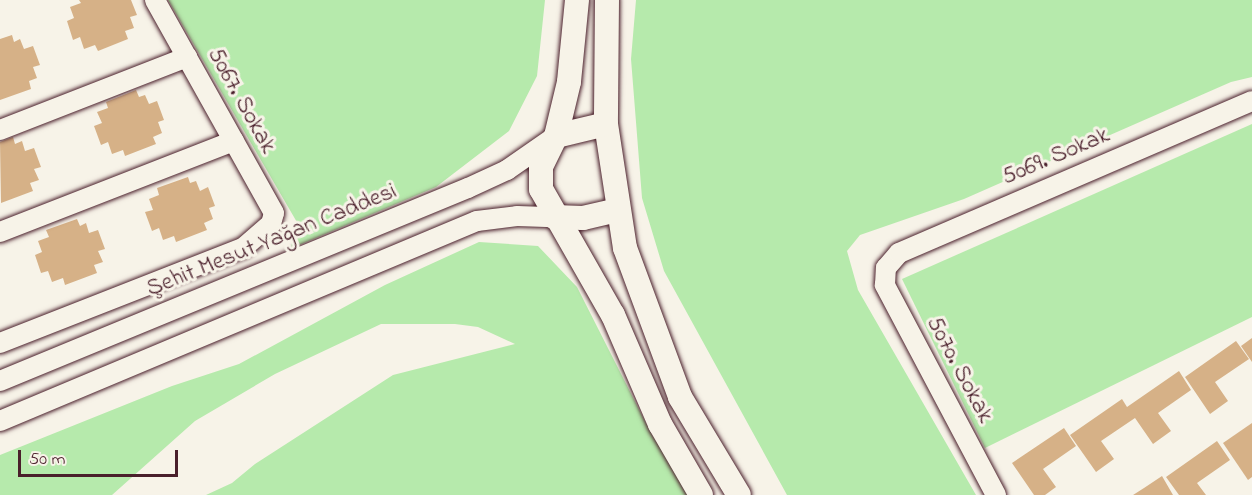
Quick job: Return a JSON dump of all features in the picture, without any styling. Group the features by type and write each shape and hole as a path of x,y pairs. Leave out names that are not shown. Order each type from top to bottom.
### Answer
{"street":[{"name":"5067. Sokak","path":"0,343 243,248 270,228 274,213 155,0"},
{"path":"577,0 569,82 556,136 544,155 539,177 554,217 613,315 660,424 701,495"},
{"path":"607,0 606,124 625,248 646,315 680,398 740,495"},
{"path":"0,130 187,57"},
{"name":"5069. Sokak","path":"886,268 899,253 1252,100"},
{"path":"556,136 606,124"},
{"name":"Şehit Mesut Yağan Caddesi","path":"0,381 468,188 507,170 556,136"},
{"path":"0,232 234,141"},
{"path":"0,421 477,221 499,217 583,218 618,210"},
{"name":"5070. Sokak","path":"886,268 885,285 996,495"}],"green space":[{"path":"168,0 545,0 537,76 509,131 436,187 290,249 298,224"},
{"path":"636,0 1252,0 1252,77 1231,82 964,199 860,235 847,251 858,290 976,495 787,495 664,271 642,198 631,59"},
{"path":"1252,124 1252,317 985,448 902,279"},
{"path":"479,242 538,246 577,287 652,435 691,495 206,495 232,483 255,464 393,375 515,344 478,327 455,324 381,324 275,374 195,421 112,495 0,495 0,455 172,386 239,364 385,285"}],"building":[{"path":"79,0 131,0 137,15 130,17 134,28 125,31 128,39 98,51 95,45 84,49 80,37 73,40 67,21 74,18 70,7 81,3"},
{"path":"12,35 14,42 20,39 24,49 33,46 40,65 33,67 37,78 29,81 31,89 0,100 0,39"},
{"path":"136,90 139,97 145,95 149,104 157,101 164,120 158,122 162,133 153,137 156,144 125,156 123,150 112,154 108,142 101,145 94,126 102,123 97,112 108,108 106,102"},
{"path":"13,137 15,144 22,141 25,151 34,148 41,167 34,169 39,180 30,183 33,191 1,203 0,142"},
{"path":"188,177 190,183 196,181 200,191 208,187 215,206 209,208 213,219 204,223 207,230 176,242 174,236 163,240 159,228 152,231 145,212 153,210 149,199 159,195 157,188"},
{"path":"77,219 80,226 86,223 89,233 98,230 105,249 98,251 103,262 94,265 97,273 65,285 63,278 52,282 48,271 41,273 35,255 42,252 38,241 49,237 46,230"},
{"path":"1252,338 1252,362 1241,346"},
{"path":"1236,341 1249,359 1215,382 1228,401 1210,414 1185,377"},
{"path":"1179,371 1191,390 1158,413 1171,431 1153,444 1135,418 1101,441 1114,459 1096,472 1070,435 1122,399 1127,407"},
{"path":"1252,423 1252,477 1248,480 1223,443"},
{"path":"1064,428 1076,446 1043,469 1056,487 1045,495 1034,495 1012,463"},
{"path":"1217,441 1230,460 1197,483 1206,495 1179,495 1166,477"},
{"path":"1162,476 1173,495 1133,495 1144,488"}]}
